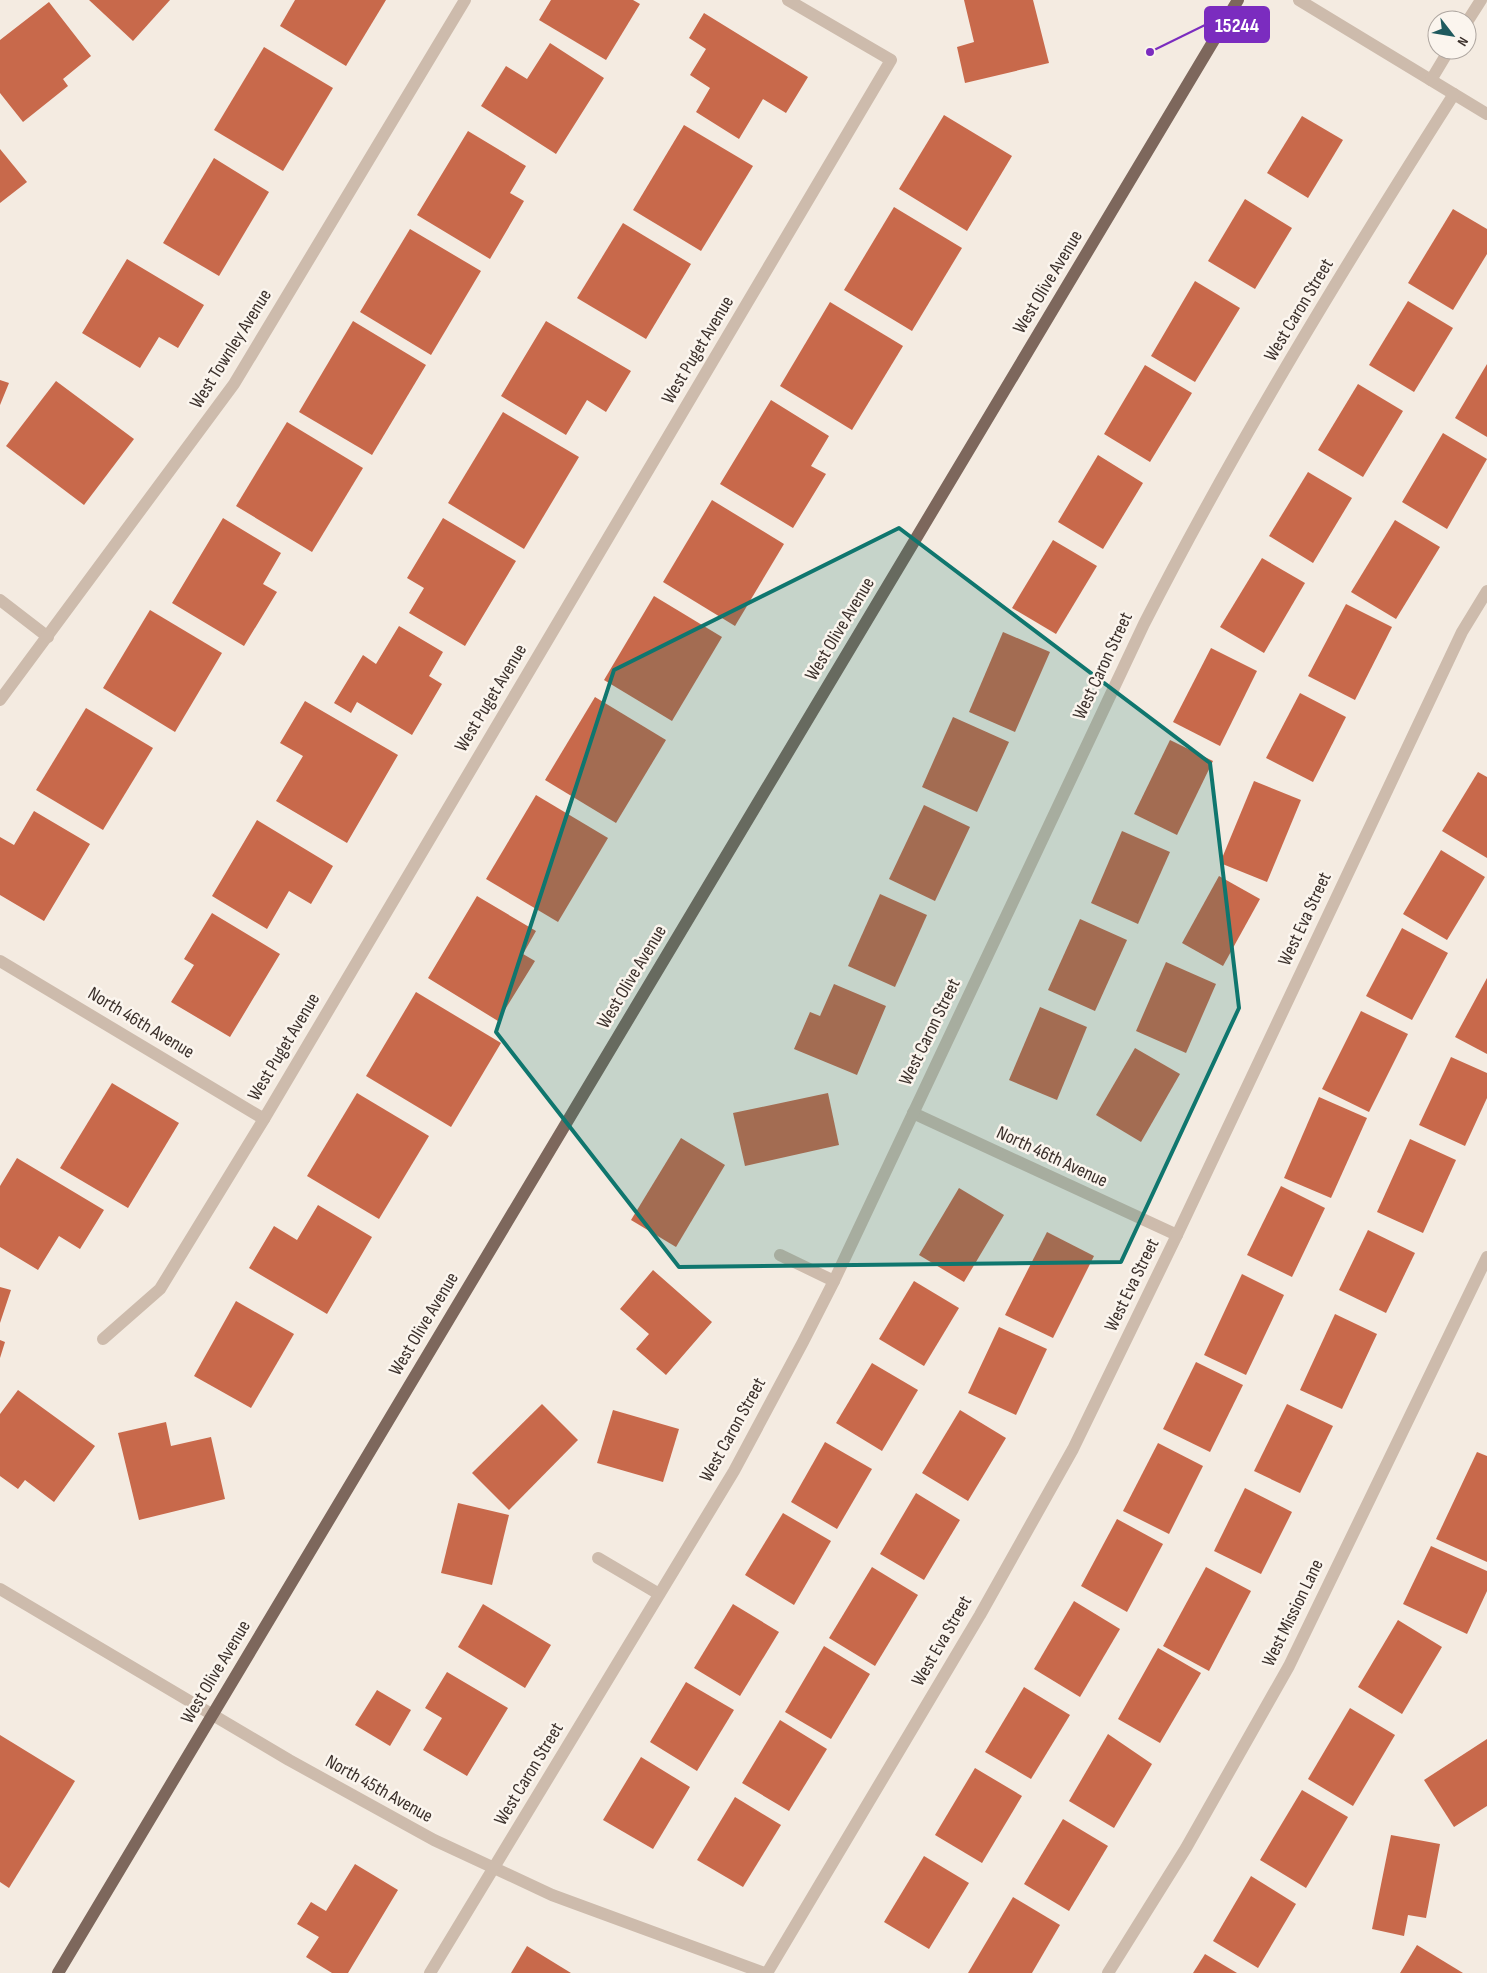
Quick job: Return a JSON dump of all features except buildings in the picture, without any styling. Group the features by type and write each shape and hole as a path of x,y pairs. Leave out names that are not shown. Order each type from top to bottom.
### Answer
{"main road":[{"name":"West Olive Avenue","path":"58,1973 1238,0"}],"street":[{"name":"West Townley Avenue","path":"0,700 234,384 465,0"},
{"name":"West Puget Avenue","path":"103,1339 160,1288 264,1119 891,60 788,0"},
{"path":"1299,0 1487,114"},
{"path":"1431,80 1443,60"},
{"name":"West Caron Street","path":"430,1973 734,1470 834,1281 912,1112 1144,624 1197,519 1252,423 1454,94"},
{"name":"West Eva Street","path":"766,1973 980,1615 1068,1457 1177,1235 1462,632 1487,591"},
{"path":"0,600 48,636"},
{"name":"North 46th Avenue","path":"0,960 264,1119"},
{"name":"North 46th Avenue","path":"912,1112 1177,1235"},
{"path":"780,1255 834,1281"},
{"name":"West Mission Lane","path":"1108,1973 1186,1848 1289,1666 1487,1257"},
{"path":"598,1558 659,1594"},
{"name":"North 45th Avenue","path":"0,1590 212,1715 434,1840 552,1895 766,1973"}],"highlighted area":[{"path":"899,528 1210,763 1239,1008 1121,1262 679,1267 496,1032 614,670"}],"place":[{"name":"15244","path":"1150,52"}]}
